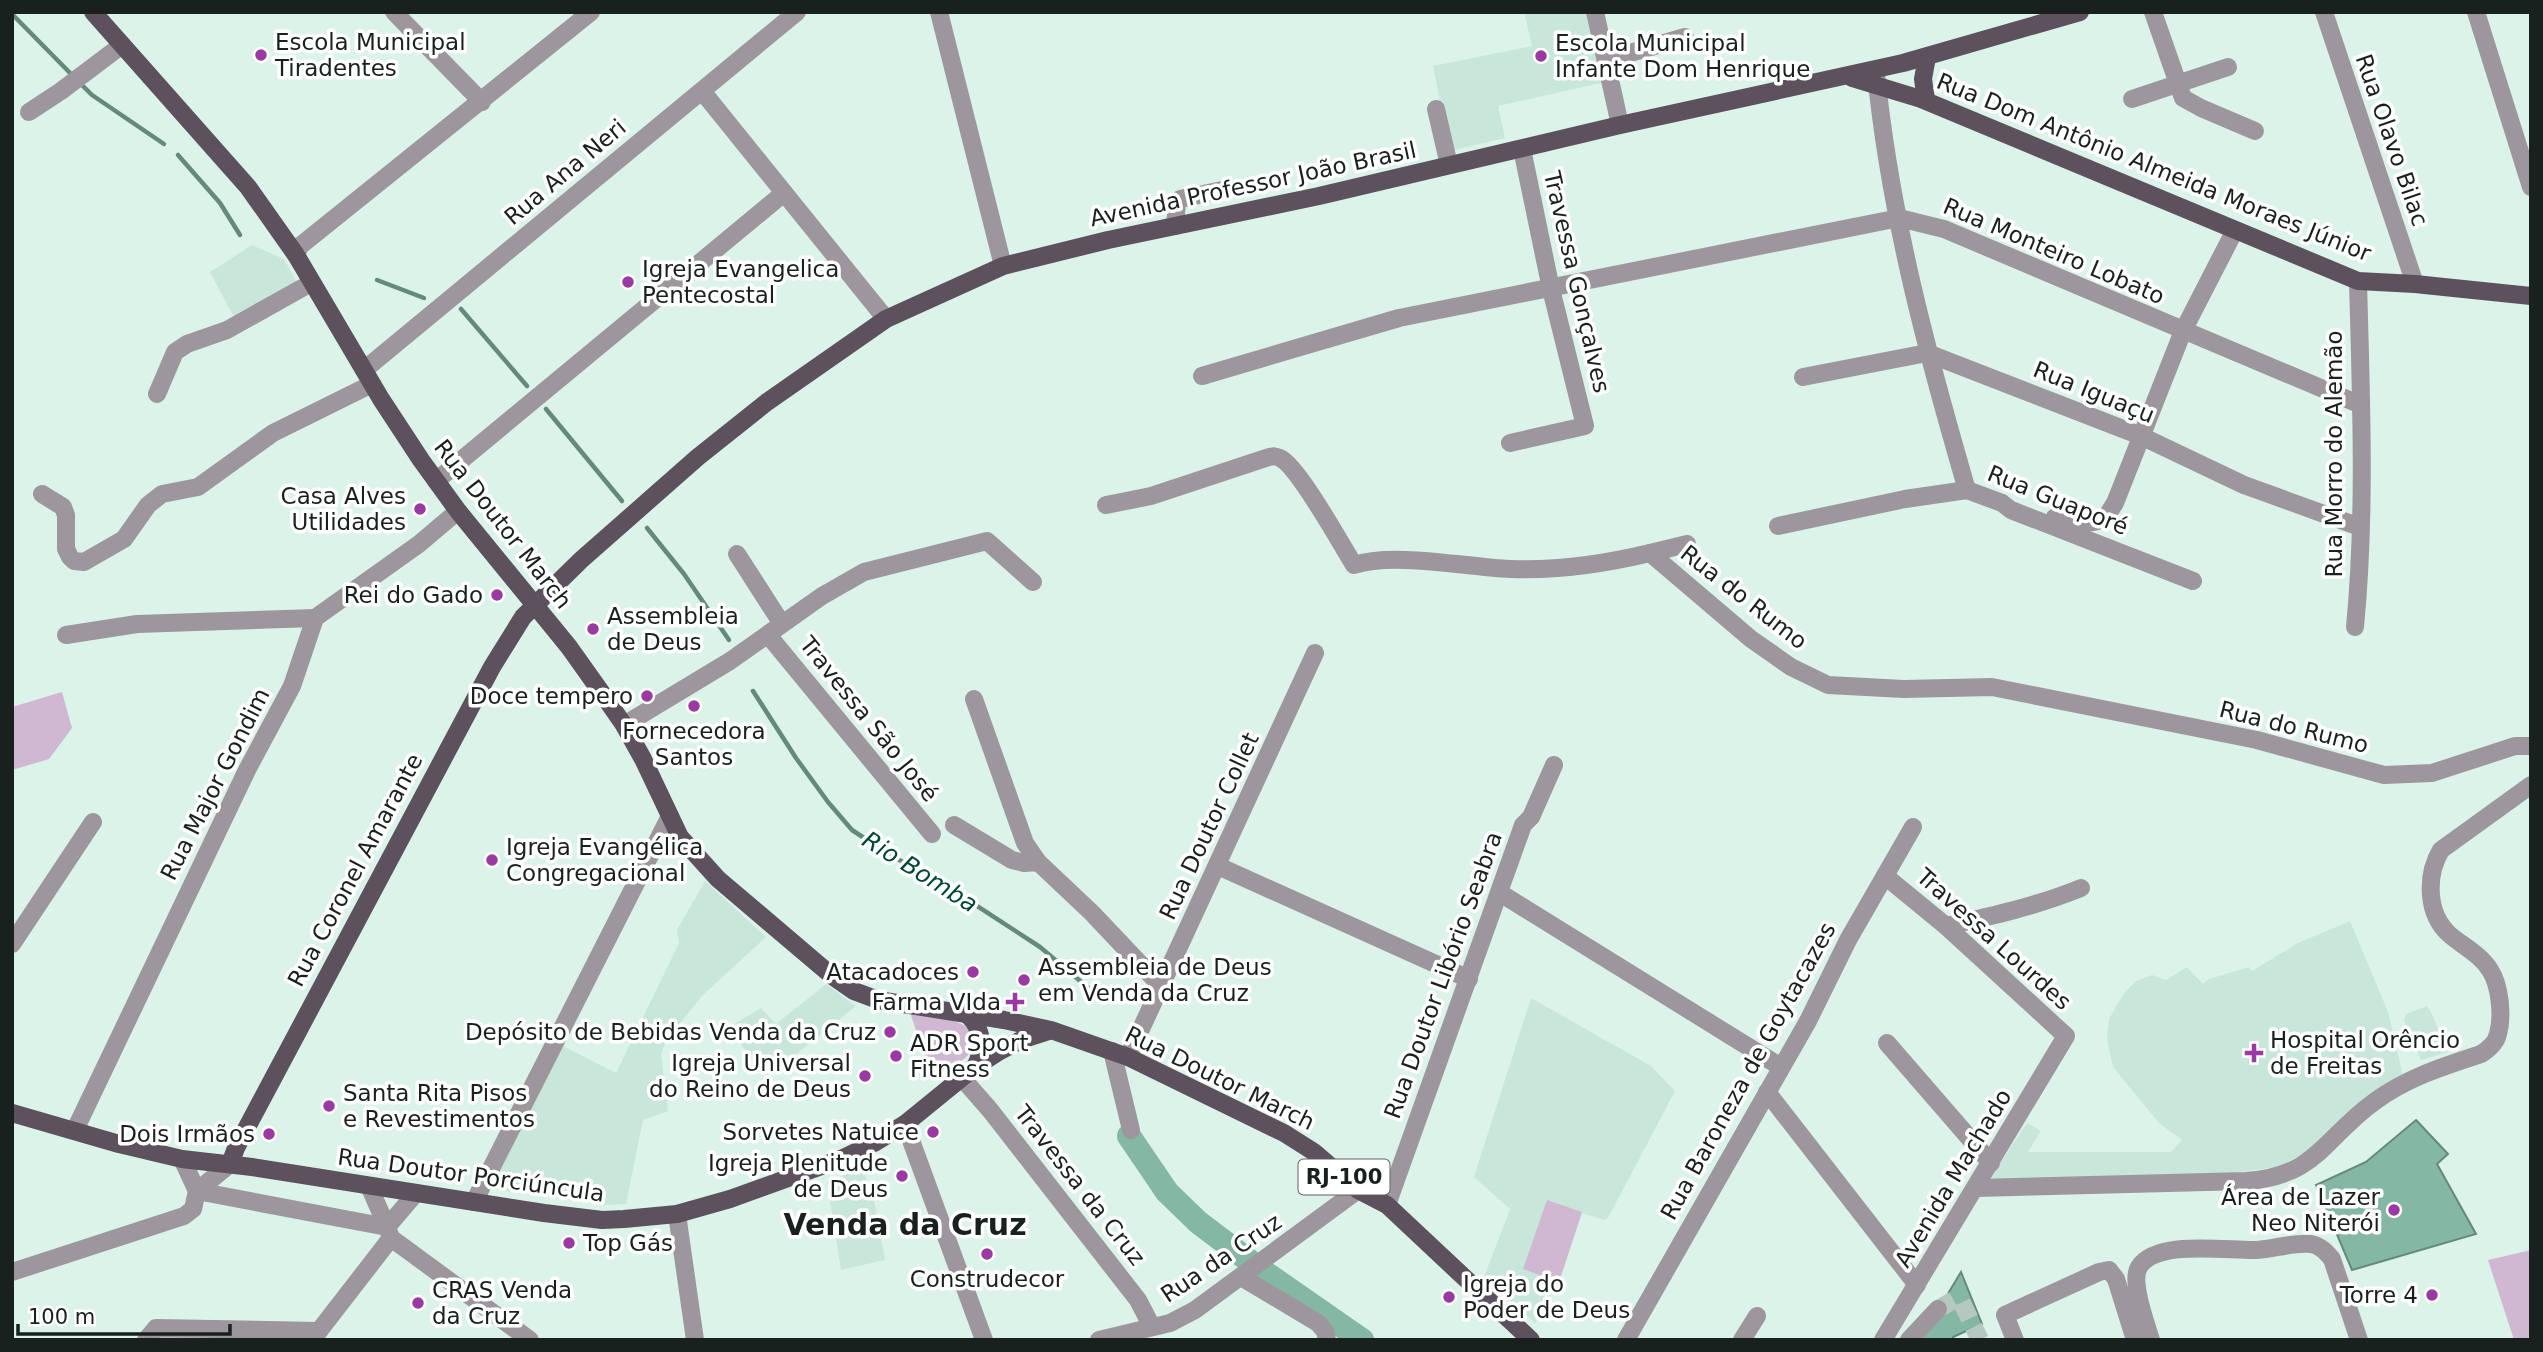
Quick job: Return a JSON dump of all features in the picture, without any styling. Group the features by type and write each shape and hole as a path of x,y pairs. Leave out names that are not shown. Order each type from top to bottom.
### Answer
{"main road":[{"name":"Rua Doutor March","path":"93,12 248,187 296,255 368,377 436,481 457,511 569,647 624,725 680,837 718,879 831,975 854,990 878,1000 1051,1030 1120,1054 1284,1133 1314,1152 1359,1190 1387,1205 1531,1340"},
{"path":"1876,76 1927,57 2080,12"},
{"path":"1926,100 1923,79 1927,57"},
{"name":"Avenida Professor João Brasil","path":"534,604 698,457 767,402 886,319 1003,266 1846,76"},
{"name":"Rua Dom Antônio Almeida Moraes Júnior","path":"1846,76 1876,76 1926,100 2358,281 2531,296"},
{"name":"Rua Coronel Amarante","path":"230,1164 274,1076 492,667 534,604"},
{"path":"968,1015 977,1026 982,1044 980,1058 969,1073"},
{"name":"Rua Doutor Porciúncula","path":"12,1113 182,1159 601,1220 677,1214 730,1199 841,1159 874,1143 905,1124 969,1073 1009,1046 1051,1030"}],"street":[{"path":"394,12 482,102"},
{"path":"296,255 300,246 592,12"},
{"name":"Rua Ana Neri","path":"42,494 63,507 66,515 66,549 70,557 84,562 100,554 124,538 148,505 162,494 198,487 265,438 368,377 797,12"},
{"path":"939,12 1003,266"},
{"path":"1595,12 1620,125"},
{"path":"2153,12 2183,98 2255,131"},
{"name":"Rua Olavo Bilac","path":"2324,12 2415,284"},
{"path":"2476,12 2531,187"},
{"path":"1606,60 1685,37"},
{"path":"29,112 122,45"},
{"path":"2132,99 2228,67"},
{"path":"1876,76 1880,118 1927,353 1967,490"},
{"path":"702,91 886,319"},
{"path":"1436,109 1449,165"},
{"name":"Travessa Gonçalves","path":"1510,443 1585,426 1551,289 1522,149"},
{"path":"1175,226 1177,202 1180,199 1222,190"},
{"path":"436,481 785,193"},
{"name":"Rua Monteiro Lobato","path":"1202,376 1399,318 1899,219 1944,229 2361,405"},
{"path":"2002,503 2013,502 2081,523 2105,517 2115,503 2183,331 2235,230"},
{"name":"Rua Morro do Alemão","path":"2355,627 2361,565 2358,281"},
{"path":"157,394 175,352 187,344 227,330 311,283"},
{"path":"1803,377 1927,353"},
{"name":"Rua Iguaçu","path":"1927,353 2141,436 2244,485 2360,527"},
{"name":"Rua do Rumo","path":"1106,505 1151,496 1277,456 1286,462 1301,481 1354,565 1378,559 1538,569 1606,562 1650,553 1751,639 1791,667 1828,685 1904,689 1992,687 2257,740 2384,775 2432,773 2515,746 2531,746"},
{"name":"Rua Guaporé","path":"1778,526 1905,499 1967,490 2002,503 2011,510 2193,581"},
{"path":"66,635 137,624 315,618 419,544 457,511"},
{"path":"624,725 775,630 822,596 864,572 987,541 1033,582"},
{"path":"1650,553 1687,544"},
{"name":"Travessa São José","path":"737,554 775,630 932,834"},
{"name":"Rua Major Gondim","path":"75,1130 247,770 292,686 315,618"},
{"name":"Rua Doutor Collet","path":"1120,1054 1162,987 1315,653"},
{"path":"974,699 1025,843 1038,862 1092,913 1162,987"},
{"name":"Rua Doutor Libório Seabra","path":"1387,1205 1522,825 1531,817 1554,765"},
{"path":"1976,1188 2246,1181 2277,1177 2308,1163 2375,1101 2406,1082 2491,1048 2498,1035 2500,1014 2495,979 2490,969 2447,932 2432,899 2431,878 2434,862 2441,850 2531,785"},
{"path":"474,1202 670,816"},
{"path":"12,944 93,822"},
{"path":"954,825 1018,863 1038,862"},
{"name":"Rua Baroneza de Goytacazes","path":"1626,1340 1913,827"},
{"path":"1218,866 1469,978"},
{"name":"Travessa Lourdes","path":"1885,876 1946,926 2066,1036 2064,1041"},
{"path":"1946,926 2040,904 2081,888"},
{"path":"1500,893 1781,1067"},
{"name":"Avenida Machado","path":"1883,1340 2064,1041"},
{"path":"1887,1043 1991,1163"},
{"path":"1120,1054 1131,1130"},
{"name":"Travessa da Cruz","path":"969,1073 990,1110 1138,1300 1152,1328"},
{"path":"1767,1092 1917,1285"},
{"path":"905,1124 984,1340"},
{"path":"12,1272 184,1216 195,1205 197,1191 182,1159"},
{"path":"197,1191 230,1164"},
{"path":"369,1186 389,1232"},
{"name":"Rua da Cruz","path":"1099,1340 1170,1323 1195,1310 1359,1190"},
{"path":"197,1191 389,1232 530,1340"},
{"path":"146,1340 156,1328 315,1335 416,1194"},
{"path":"677,1214 695,1340"},
{"path":"2151,1340 2134,1278 2140,1266 2157,1254 2192,1247 2228,1251 2310,1244 2323,1248 2332,1259 2359,1340"},
{"path":"1253,1269 1318,1323 1325,1331 1327,1340"},
{"path":"2015,1340 2005,1315 2099,1272 2109,1270 2116,1279 2135,1340"},
{"path":"1909,1340 1938,1309"},
{"path":"1742,1340 1757,1316"}],"shaded area":[{"name":"Escola Municipal Infante Dom Henrique","path":"1524,12 1589,12 1606,82 1498,106 1505,138 1450,151 1433,66 1532,46"},
{"path":"252,245 284,259 298,284 236,321 210,272"},
{"path":"62,692 72,728 49,759 12,770 12,707"},
{"path":"705,881 766,937 702,996 666,1041 661,1054 668,1111 643,1120 626,1204 606,1205 489,1189 561,1045 616,1073 679,943 677,930"},
{"name":"Hospital Orêncio de Freitas","path":"2350,921 2388,1012 2403,1076 2340,1121 2307,1151 2281,1166 2228,1174 1993,1180 1999,1165 2027,1123 2041,1131 2028,1152 2171,1152 2182,1140 2160,1124 2113,1067 2107,1039 2109,1019 2124,993 2136,981 2152,975 2166,980 2187,967 2203,984 2209,979 2249,967 2252,971 2296,944"},
{"path":"826,984 856,1006 784,1064 764,1074 728,1028 761,1008 776,1024"},
{"path":"1531,998 1651,1066 1675,1091 1608,1218 1604,1220 1582,1213 1559,1282 1555,1281 1551,1295 1535,1323 1484,1277 1510,1209 1474,1177"},
{"path":"2427,1006 2448,1052 2421,1060 2404,1020 2406,1014"},
{"path":"910,1012 943,1018 967,1027 974,1034 975,1043 969,1054 957,1065 932,1080"},
{"name":"Área de Lazer Neo Niterói","path":"2416,1120 2448,1154 2437,1164 2476,1234 2352,1270 2316,1185 2366,1162"},
{"path":"862,1168 873,1194 885,1260 841,1270 827,1182"},
{"path":"1547,1200 1582,1212 1559,1282 1523,1269"},
{"path":"2531,1250 2531,1340 2514,1340 2488,1260"},
{"path":"1961,1272 1982,1324 1953,1337 1953,1340 1920,1340"},
{"path":"158,1337 262,1340 157,1340"}],"waterway":[{"name":"Rio Bomba","path":"12,14 73,76"},
{"name":"Rio Bomba","path":"79,82 92,95 164,144"},
{"name":"Rio Bomba","path":"178,155 220,203 240,235"},
{"name":"Rio Bomba","path":"377,280 424,298"},
{"name":"Rio Bomba","path":"461,309 527,386"},
{"name":"Rio Bomba","path":"546,409 622,501"},
{"name":"Rio Bomba","path":"647,528 684,574 729,640"},
{"name":"Rio Bomba","path":"753,691 796,758 852,830 893,857 928,874 1040,947 1092,991"},
{"name":"Rio Bomba","path":"1129,1136 1167,1192 1198,1222 1362,1340"}],"tunnel":[{"path":"1938,1309 1954,1300 1961,1301 1980,1340"}],"place":[{"name":"Escola Municipal Tiradentes","path":"261,55"},
{"name":"Escola Municipal Infante Dom Henrique","path":"1541,56"},
{"name":"Igreja Evangelica Pentecostal","path":"628,282"},
{"name":"Casa Alves Utilidades","path":"420,509"},
{"name":"Rei do Gado","path":"497,595"},
{"name":"Assembleia de Deus","path":"593,629"},
{"name":"Doce tempero","path":"647,696"},
{"name":"Fornecedora Santos","path":"694,706"},
{"name":"Igreja Evangélica Congregacional","path":"492,860"},
{"name":"Atacadoces","path":"973,972"},
{"name":"Assembleia de Deus em Venda da Cruz","path":"1024,980"},
{"name":"Farma VIda","path":"1015,1002"},
{"name":"Depósito de Bebidas Venda da Cruz","path":"890,1032"},
{"name":"Hospital Orêncio de Freitas","path":"2254,1053"},
{"name":"ADR Sport Fitness","path":"896,1056"},
{"name":"Igreja Universal do Reino de Deus","path":"865,1076"},
{"name":"Santa Rita Pisos e Revestimentos","path":"329,1106"},
{"name":"Sorvetes Natuice","path":"933,1132"},
{"name":"Dois Irmãos","path":"269,1134"},
{"name":"Igreja Plenitude de Deus","path":"902,1176"},
{"name":"Área de Lazer Neo Niterói","path":"2394,1210"},
{"name":"Top Gás","path":"569,1243"},
{"name":"Construdecor","path":"987,1254"},
{"name":"Torre 4","path":"2432,1295"},
{"name":"Igreja do Poder de Deus","path":"1449,1297"},
{"name":"CRAS Venda da Cruz","path":"418,1303"}],"district":[{"name":"Venda da Cruz","path":"905,1225"}]}
